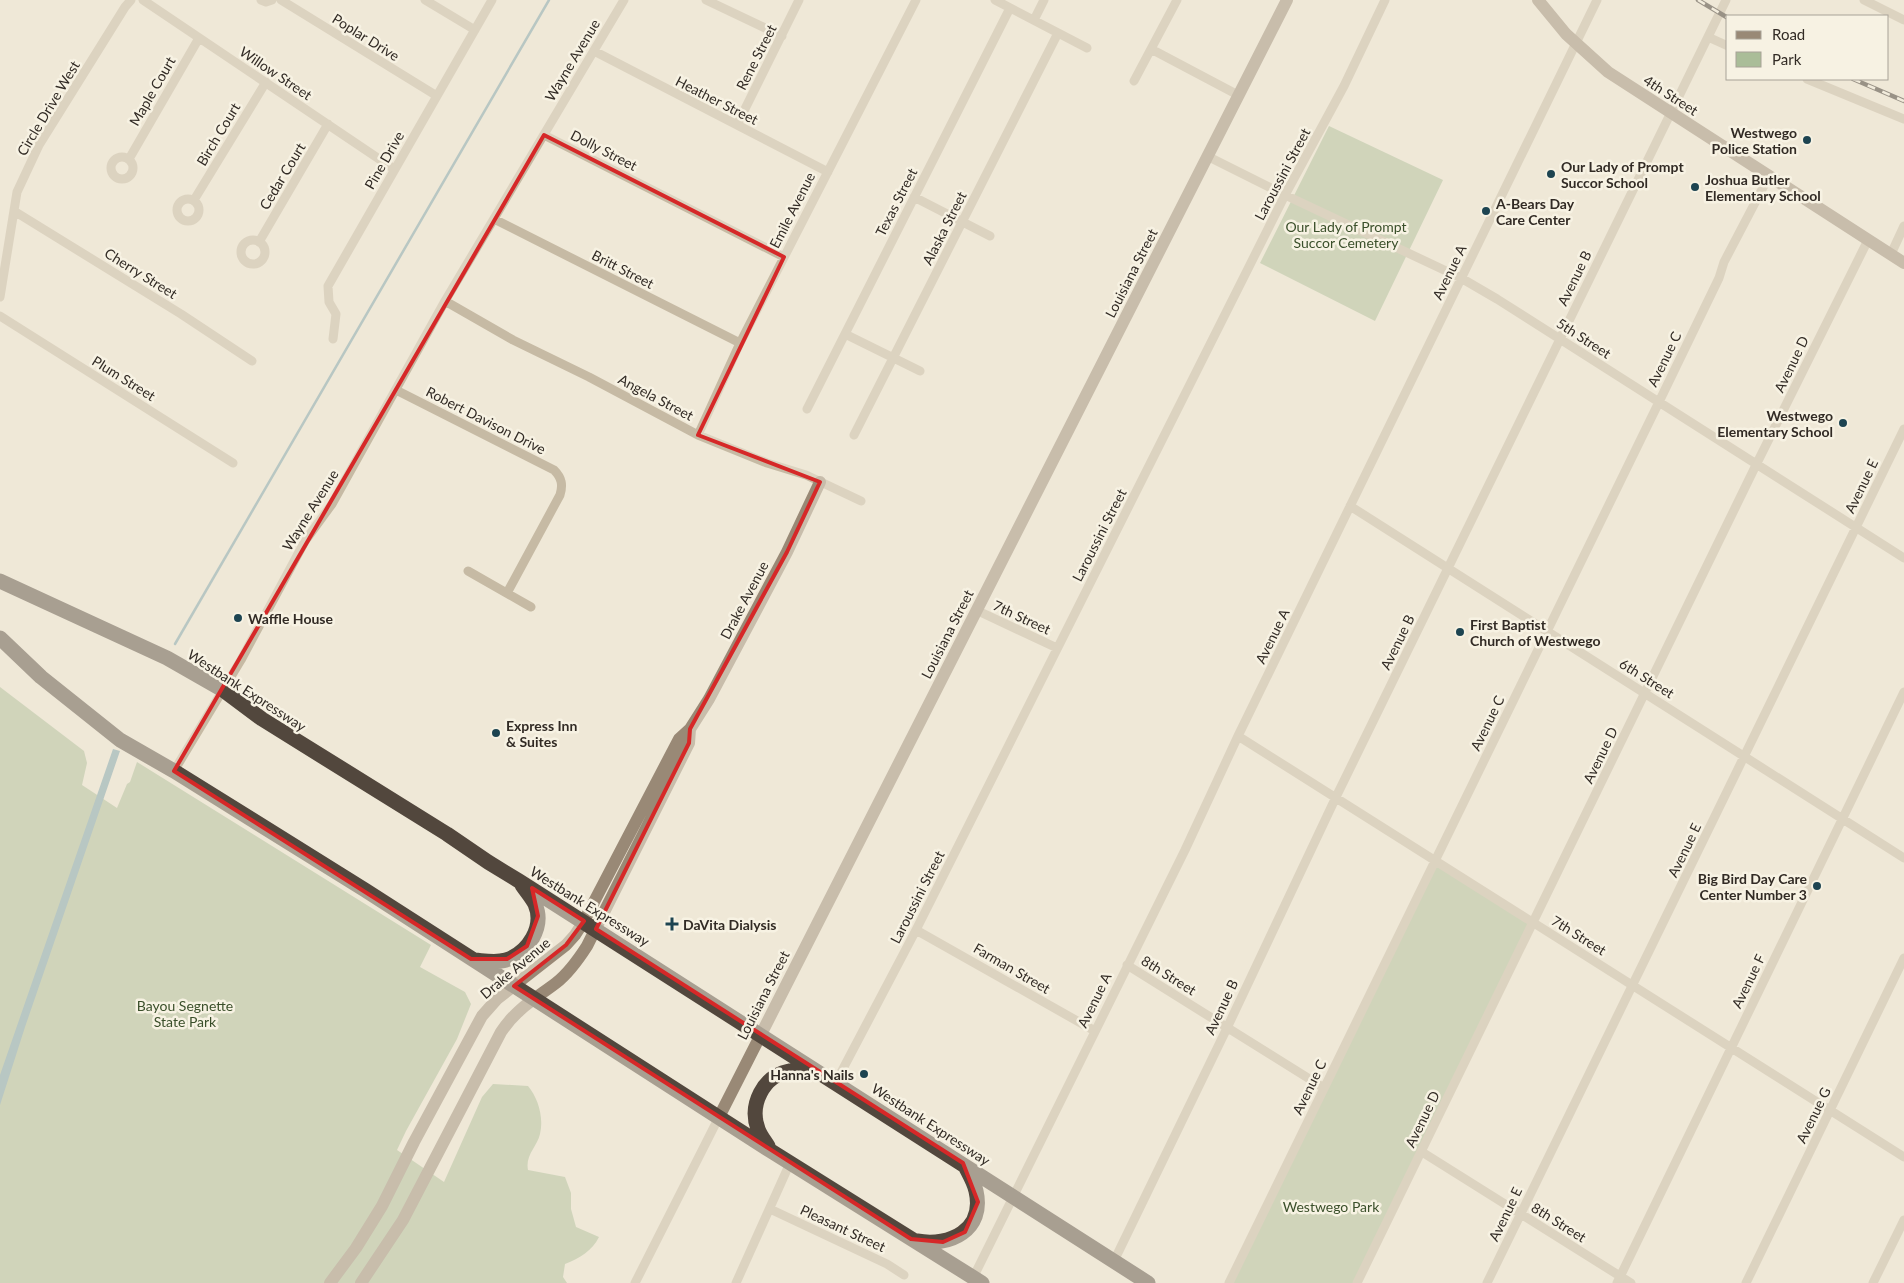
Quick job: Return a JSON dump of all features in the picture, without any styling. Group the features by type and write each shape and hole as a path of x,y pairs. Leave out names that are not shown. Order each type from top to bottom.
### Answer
{"highway":[{"name":"Westbank Expressway","path":"0,581 167,658 223,690 262,719 590,925 1148,1283"},
{"path":"0,638 41,677 120,740 174,771 365,890 975,1281"},
{"path":"471,959 492,962 506,960 519,954 534,936 538,916 535,905 519,880"},
{"path":"771,1150 758,1129 756,1118 756,1108 762,1090 777,1075 787,1071 820,1072"},
{"path":"911,1239 930,1243 943,1242 965,1232 971,1224 978,1202 976,1191 963,1164"}],"main road":[{"name":"Louisiana Street","path":"719,1117 1287,0"},
{"name":"4th Street","path":"1538,0 1566,34 1608,72 1904,263"},
{"name":"Drake Avenue","path":"361,1283 403,1220 510,1018 568,972 578,960 590,925 689,743 690,730 710,699 787,552 820,482"},
{"name":"Drake Avenue","path":"330,1283 356,1248 382,1206 471,1033 482,1016 497,999 590,925"}],"street":[{"name":"Circle Drive West","path":"0,297 17,192 39,145 125,7 132,0"},
{"name":"Willow Street","path":"143,0 394,169"},
{"path":"261,0 266,2 272,0"},
{"name":"Poplar Drive","path":"281,0 437,96"},
{"path":"425,0 475,30"},
{"name":"Pine Drive","path":"333,339 336,314 329,302 328,286 492,0"},
{"name":"Wayne Avenue","path":"544,135 624,0"},
{"path":"706,0 782,36"},
{"name":"Rene Street","path":"737,126 799,0"},
{"name":"Emile Avenue","path":"698,435 740,343 916,0"},
{"path":"995,0 1088,48"},
{"path":"1034,20 1044,0"},
{"path":"1134,82 1177,0"},
{"name":"Laroussini Street","path":"836,1082 916,930 1285,195 1344,86 1385,0"},
{"name":"Avenue A","path":"975,1281 1013,1195 1185,850 1238,736 1597,0"},
{"name":"Avenue B","path":"1114,1260 1227,1028 1336,797 1726,0"},
{"path":"1864,0 1904,20"},
{"path":"1882,10 1887,0"},
{"name":"Texas Street","path":"806,409 1010,8"},
{"name":"Alaska Street","path":"854,435 1058,33"},
{"path":"1708,37 1726,45"},
{"name":"Maple Court","path":"128,159 199,38"},
{"path":"1151,49 1238,95"},
{"name":"Heather Street","path":"594,51 828,172"},
{"path":"1809,80 1904,119"},
{"name":"Birch Court","path":"194,200 266,82"},
{"name":"Cedar Court","path":"259,242 328,124"},
{"path":"494,219 544,135"},
{"name":"Dolly Street","path":"544,135 784,258"},
{"name":"5th Street","path":"1207,156 1461,278 1904,558"},
{"name":"Avenue C","path":"1229,1283 1659,402 1719,278 1724,262 1769,176"},
{"path":"914,197 990,236"},
{"name":"Cherry Street","path":"14,211 181,314 252,361"},
{"name":"Wayne Avenue","path":"174,771 223,690 305,541 332,504 445,301 494,219"},
{"name":"Britt Street","path":"494,219 740,343"},
{"path":"1891,254 1904,226"},
{"name":"Avenue D","path":"1357,1283 1756,465 1868,240"},
{"name":"Angela Street","path":"445,301 513,340 589,377 698,435 767,463 806,475 861,500"},
{"name":"Plum Street","path":"0,316 233,463"},
{"path":"845,334 920,371"},
{"name":"Robert Davison Drive","path":"396,390 554,470 561,479 560,494 508,593"},
{"name":"Avenue E","path":"1487,1283 1904,429"},
{"name":"6th Street","path":"1350,506 1904,858"},
{"path":"468,571 531,607"},
{"name":"7th Street","path":"976,610 1058,648"},
{"name":"Avenue F","path":"1619,1280 1904,692"},
{"name":"7th Street","path":"1238,736 1904,1157"},
{"name":"Farman Street","path":"916,930 1095,1031"},
{"name":"Avenue G","path":"1746,1283 1904,958"},
{"name":"8th Street","path":"1127,965 1324,1088"},
{"name":"Louisiana Street","path":"635,1283 719,1117"},
{"name":"8th Street","path":"1422,1152 1619,1280 1631,1283"},
{"path":"736,1283 790,1163"},
{"name":"Pleasant Street","path":"770,1210 887,1264 904,1275"},
{"path":"1873,1283 1904,1220"}],"highlighted area":[{"path":"544,135 784,257 698,435 820,482 787,552 690,729 689,743 596,929 963,1163 978,1202 965,1232 943,1242 911,1239 514,986 566,945 584,921 532,888 538,916 527,946 507,959 471,959 174,771"}],"green space":[{"name":"Our Lady of Prompt Succor Cemetery","path":"1329,126 1443,180 1375,321 1260,263"},
{"name":"Bayou Segnette State Park","path":"0,687 84,751 87,763 82,785 117,808 127,784 130,782 137,762 431,945 420,967 465,992 471,1004 457,1039 397,1150 444,1182 482,1097 493,1084 528,1086 537,1102 541,1115 541,1128 528,1160 528,1170 565,1177 571,1193 571,1209 576,1227 599,1237 585,1253 565,1264 563,1277 567,1283 0,1283"},
{"name":"Westwego Park","path":"1435,860 1533,922 1357,1283 1229,1283"}],"water":[{"path":"113,749 120,751 0,1105 0,1075"}],"waterway":[{"path":"175,644 549,0"}],"railway":[{"path":"1698,0 1726,17"},
{"path":"1855,80 1904,101"}],"place":[{"name":"Westwego Police Station","path":"1807,140"},
{"name":"Our Lady of Prompt Succor School","path":"1551,174"},
{"name":"Joshua Butler Elementary School","path":"1695,187"},
{"name":"A-Bears Day Care Center","path":"1486,211"},
{"name":"Westwego Elementary School","path":"1843,423"},
{"name":"Waffle House","path":"238,618"},
{"name":"First Baptist Church of Westwego","path":"1460,632"},
{"name":"Express Inn & Suites","path":"496,733"},
{"name":"Big Bird Day Care Center Number 3","path":"1817,886"},
{"name":"DaVita Dialysis","path":"672,924"},
{"name":"Hanna's Nails","path":"864,1074"}]}
